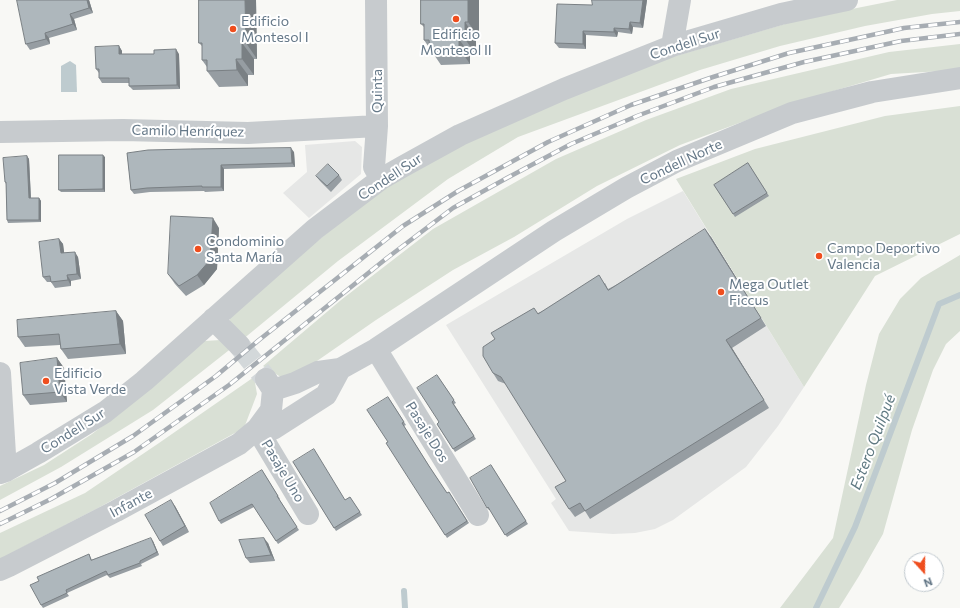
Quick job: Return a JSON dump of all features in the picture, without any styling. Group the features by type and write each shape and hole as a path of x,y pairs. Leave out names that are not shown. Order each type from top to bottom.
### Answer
{"street":[{"name":"Quinta","path":"376,0 376,126 374,167 381,179"},
{"path":"672,46 680,0"},
{"name":"Condell Sur","path":"3,472 44,450 104,412 144,381 315,229 381,179 460,135 564,89 672,46 781,14 847,0"},
{"name":"Condell Norte","path":"430,313 554,232 626,188 677,161 792,113 872,92 960,78"},
{"name":"Camilo Henríquez","path":"0,132 123,130 248,133 376,126"},
{"name":"Infante","path":"0,570 110,515 239,444 257,429 272,410 269,384 295,383 318,372 340,370 376,349 430,313"},
{"path":"213,319 239,345"},
{"name":"Pasaje Dos","path":"376,349 478,515"},
{"name":"Infante","path":"257,429 273,429 326,394 340,370"},
{"path":"0,374 3,472"},
{"name":"Pasaje Uno","path":"257,429 308,514"}],"shaded area":[{"path":"897,0 960,0 960,11 932,14 865,26 780,46 700,70 518,137 448,179 338,261 242,340 231,329 229,314 379,190 468,140 652,63 802,19"},
{"path":"960,44 960,70 891,74 793,103 680,145 597,186 514,237 453,270 376,320 304,370 284,379 263,366 341,300 433,229 556,159 646,120 731,89 889,52"},
{"path":"70,61 76,65 77,92 61,92 61,66"},
{"name":"Campo Deportivo Valencia","path":"960,106 960,234 875,276 804,387 676,179 755,149 885,116"},
{"path":"355,141 362,147 361,174 309,218 283,193 307,172 305,145"},
{"path":"683,191 804,387 778,426 746,467 673,520 655,529 635,533 613,534 569,531 551,503 556,499 446,325 627,219"},
{"path":"960,255 960,331 946,344 933,370 912,430 883,534 839,608 780,608 833,538 866,385 879,334 900,299 921,278"},
{"path":"221,340 233,347 153,410 61,467 0,500 0,486 44,465 92,434 145,393 204,341"},
{"path":"254,377 257,394 244,428 98,508 0,559 0,533 85,493"}],"building":[{"path":"17,0 87,0 89,8 70,14 73,24 45,33 46,39 26,44"},
{"name":"Edificio Montesol I","path":"199,0 245,0 246,43 242,43 242,59 236,59 237,70 207,71 207,60 202,60 202,43 199,43"},
{"path":"421,0 468,0 468,22 465,22 465,39 459,39 459,48 430,49 429,40 424,40 424,24 421,24"},
{"path":"592,0 643,0 640,23 630,22 629,29 614,28 614,32 583,31 583,44 555,43 557,4 592,5"},
{"path":"119,46 119,54 154,54 154,50 176,49 177,85 129,86 129,78 99,78 99,69 96,69 95,47"},
{"path":"291,148 292,163 221,165 221,187 202,186 131,190 127,153 148,150"},
{"path":"59,155 103,155 103,189 59,190"},
{"path":"27,156 29,198 39,198 39,220 7,220 6,182 3,158"},
{"path":"748,163 767,193 733,214 714,185"},
{"path":"328,164 339,175 327,186 316,176"},
{"name":"Condominio Santa María","path":"171,216 213,218 210,260 197,275 179,286 168,274"},
{"path":"705,229 761,318 726,340 764,400 585,511 580,503 569,509 555,487 566,481 501,377 493,373 483,356 483,347 495,339 491,333 534,308 538,314 599,275 608,290"},
{"path":"59,239 61,253 75,252 77,274 67,275 68,280 51,282 50,276 43,277 39,242"},
{"path":"116,311 120,344 61,349 59,334 18,337 17,320"},
{"path":"57,358 60,392 23,395 20,363"},
{"path":"437,375 454,400 452,402 474,436 453,449 437,424 439,422 417,388"},
{"path":"388,397 404,422 402,423 429,466 447,493 449,492 467,521 445,535 386,443 388,442 367,410"},
{"path":"314,449 345,500 350,497 360,512 334,528 293,462"},
{"path":"491,465 526,521 505,535 488,507 487,508 470,478"},
{"path":"262,470 297,527 276,541 252,504 219,521 210,503"},
{"path":"171,500 185,526 160,541 145,515"},
{"path":"151,538 157,552 140,561 140,563 108,575 106,571 66,590 67,593 41,605 30,585 39,581 37,577 89,554 91,560"},
{"path":"264,538 271,555 246,558 239,540"}],"waterway":[{"name":"Estero Quilpué","path":"816,608 855,527 939,304 960,295"},
{"path":"404,591 405,608"}],"tunnel":[{"path":"239,345 266,379"}],"railway":[{"path":"0,511 55,483 133,436 216,376 403,226 458,191 548,142 631,105 789,53 904,28 960,22"},
{"path":"0,524 51,499 134,452 229,385 387,258 453,208 571,144 637,116 714,87 804,62 901,41 960,34"}],"place":[{"name":"Edificio Montesol II","path":"456,19"},
{"name":"Edificio Montesol I","path":"233,29"},
{"name":"Condominio Santa María","path":"198,249"},
{"name":"Campo Deportivo Valencia","path":"819,256"},
{"name":"Mega Outlet Ficcus","path":"721,292"},
{"name":"Edificio Vista Verde","path":"46,381"}]}
